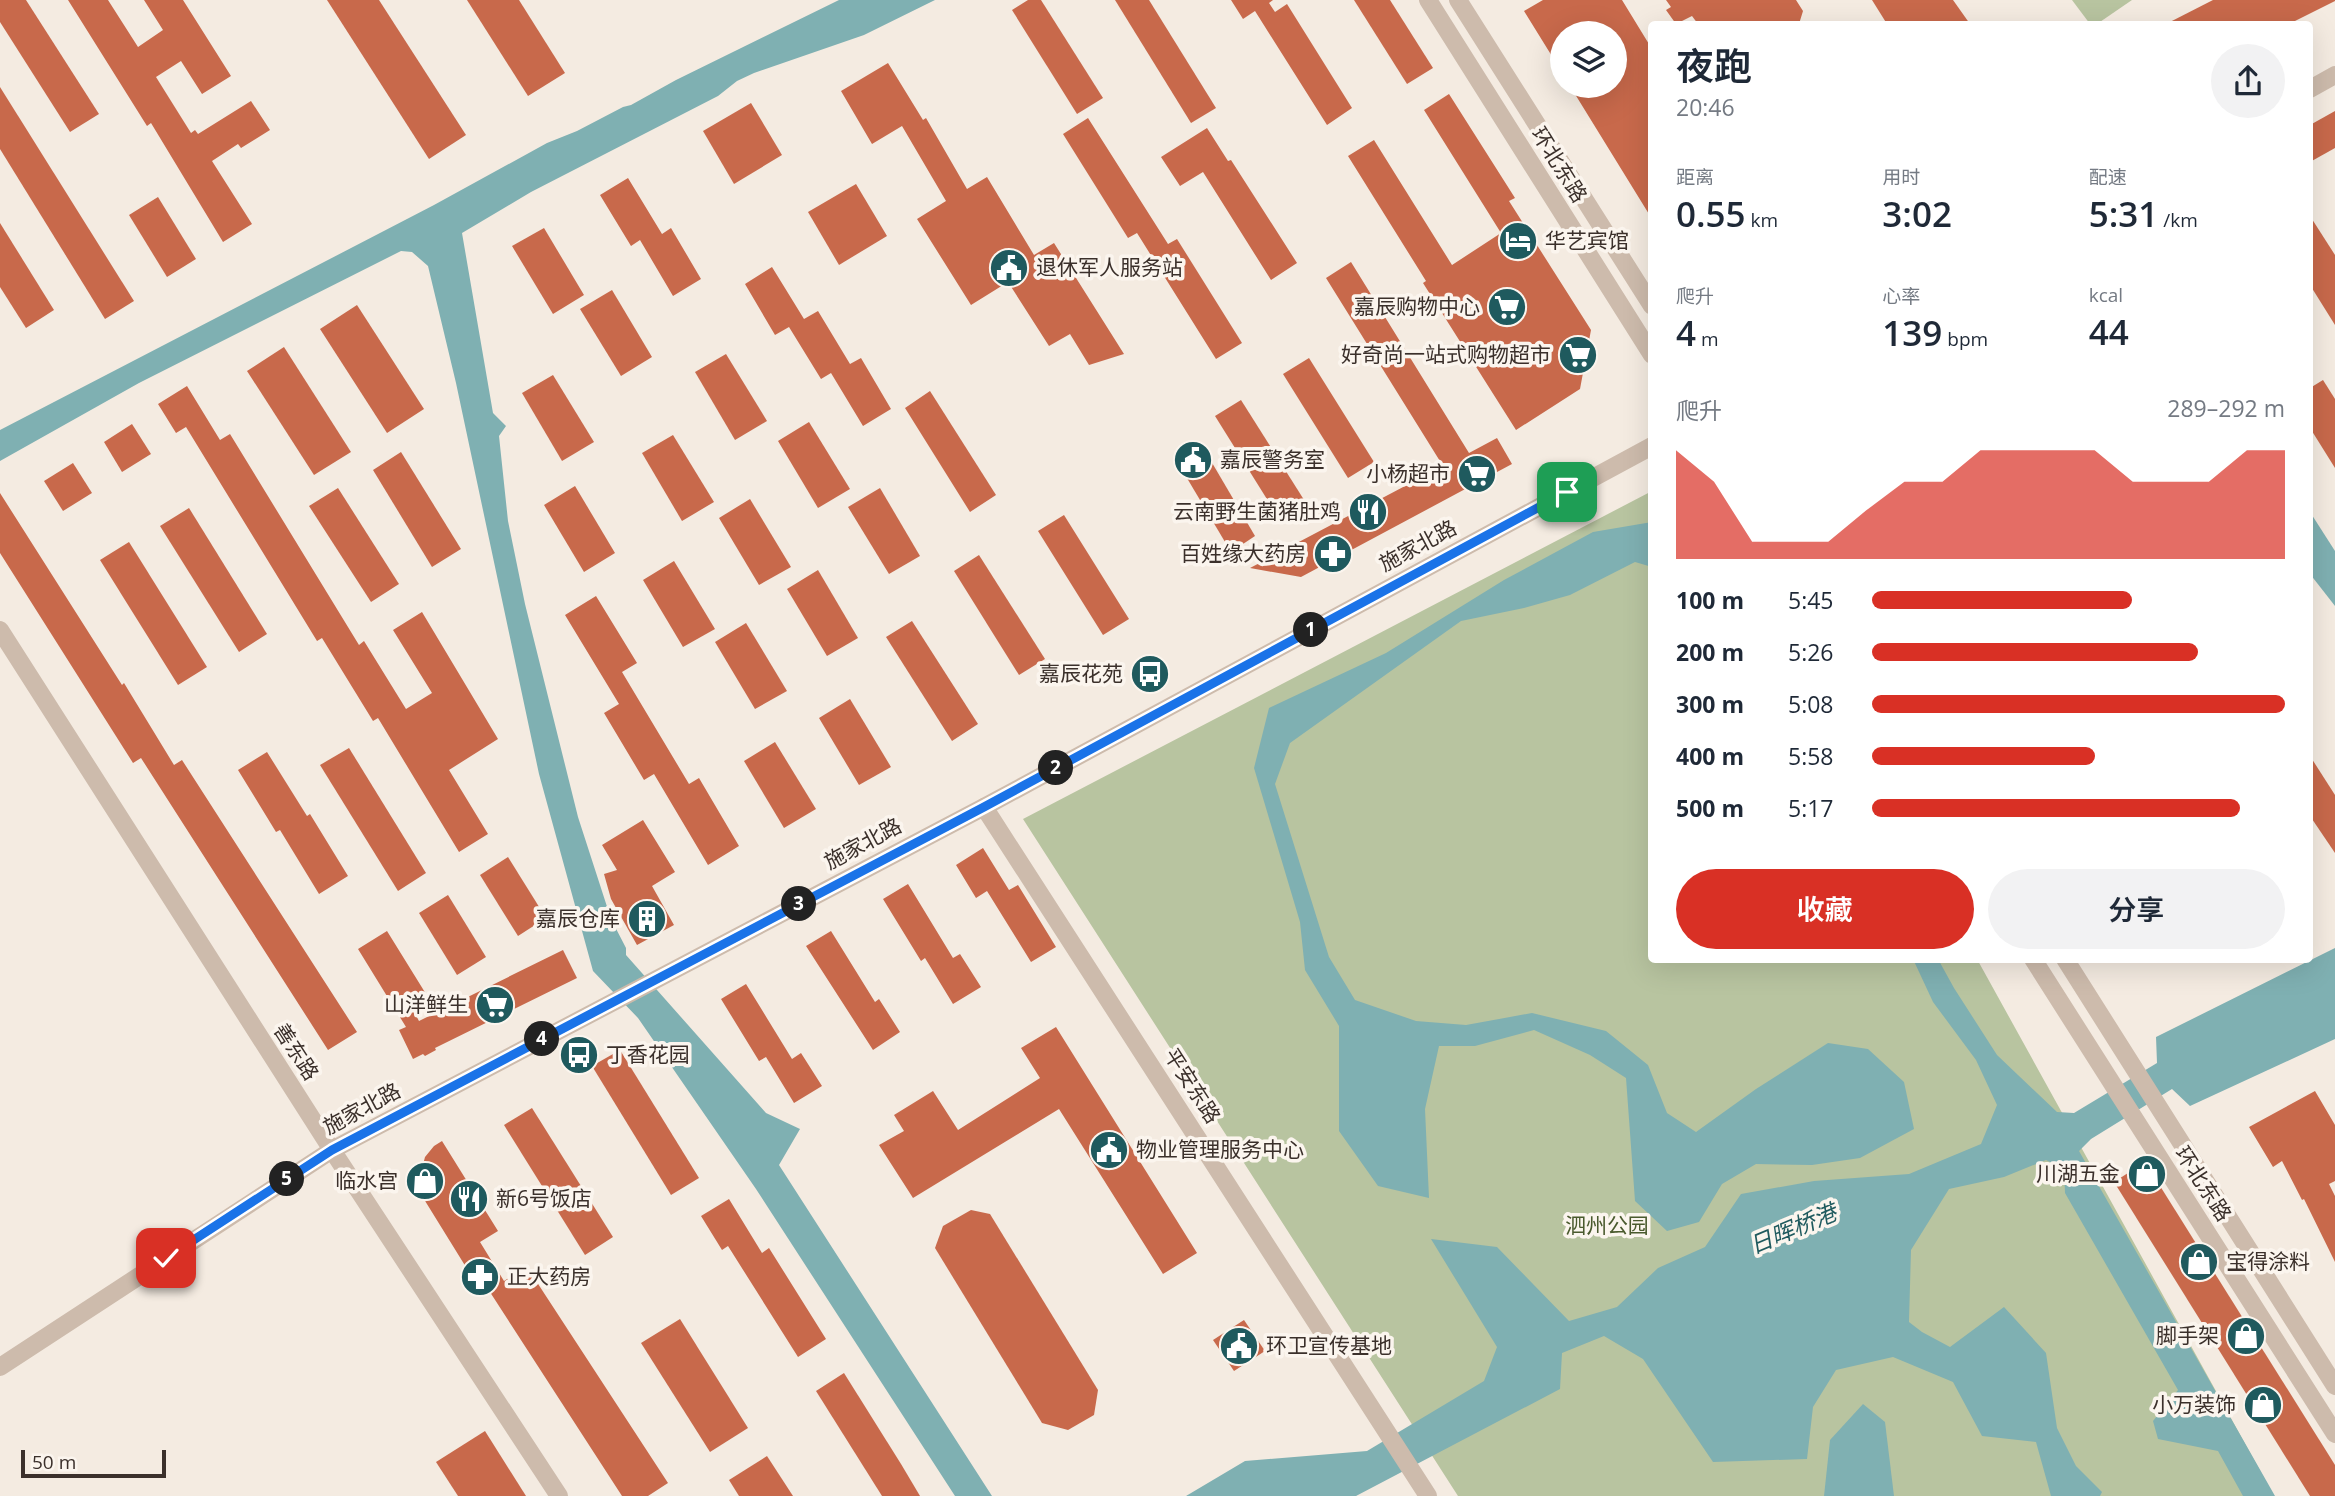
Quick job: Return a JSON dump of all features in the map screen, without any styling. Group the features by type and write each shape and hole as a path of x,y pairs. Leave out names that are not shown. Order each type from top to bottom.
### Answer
{"street":[{"name":"环北东路","path":"1428,0 1648,349"},
{"name":"环北东路","path":"1458,0 1648,300"},
{"path":"2313,87 2335,75"},
{"name":"施家北路","path":"0,1367 332,1150 984,807 1648,448"},
{"name":"善东路","path":"0,630 332,1150 559,1496"},
{"name":"平安东路","path":"984,807 1385,1425 1424,1490"},
{"name":"环北东路","path":"2036,963 2335,1434"},
{"name":"环北东路","path":"2068,963 2335,1386"}],"green space":[{"path":"2072,0 2132,0 2101,21 2088,21"},
{"name":"泗州公园","path":"1648,493 1648,963 1979,963 2274,1496 1458,1496 1023,819"}],"water":[{"path":"839,0 935,0 864,35 737,81 718,96 531,192 462,233 493,413 506,426 499,436 508,521 525,604 578,817 611,919 626,948 626,955 766,1113 800,1129 779,1165 992,1496 955,1496 756,1189 638,1018 593,971 539,774 456,383 428,266 412,252 401,251 139,383 0,461 0,430 434,205 547,143 631,105"},
{"path":"2313,517 2335,551 2335,606 2313,578"},
{"path":"1648,523 1648,566 1635,562 1570,595 1461,621 1290,743 1275,784 1329,957 1355,1000 1416,1021 1466,1025 1532,1013 1606,1031 1648,1065 1667,1113 1696,1132 1756,1089 1828,1043 1868,1049 1904,1082 1914,1129 1860,1158 1812,1165 1756,1164 1722,1184 1699,1222 1667,1231 1635,1201 1626,1078 1590,1055 1534,1030 1475,1046 1439,1046 1425,1109 1429,1198 1378,1186 1339,1131 1339,1026 1305,970 1300,922 1254,768 1269,708 1386,653 1504,580 1593,532"},
{"name":"日晖桥港","path":"2335,948 2335,1039 2190,1106 2172,1089 2091,1139 2079,1151 2275,1496 2243,1496 2218,1451 2158,1439 2153,1421 2178,1390 2065,1193 2064,1169 2046,1160 2004,1177 1949,1189 1911,1250 1909,1322 1950,1347 2004,1307 2046,1353 2057,1428 2076,1466 2102,1492 2100,1496 2051,1496 2036,1442 1982,1436 1953,1382 1893,1357 1836,1370 1813,1407 1807,1459 1713,1462 1643,1359 1604,1336 1562,1353 1560,1389 1356,1496 1186,1496 1245,1461 1367,1451 1484,1381 1497,1347 1431,1239 1497,1247 1569,1321 1617,1307 1658,1268 1705,1247 1741,1194 1814,1181 1909,1174 1981,1144 1997,1105 1976,1060 1933,1002 1915,963 1940,963 1997,1055 2057,1112 2074,1113 2157,1063 2156,1037 2305,963 2313,963 2313,959"},
{"path":"1863,1404 1885,1422 1894,1496 1824,1496 1830,1440"}],"building":[{"path":"0,0 26,0 99,114 70,132 0,22"},
{"path":"68,0 108,0 138,47 163,30 144,0 183,0 231,76 202,94 181,61 156,77 191,133 195,130 198,134 251,101 270,130 241,148 238,144 212,161 252,224 223,242 151,123 147,126"},
{"path":"327,0 379,0 466,135 429,159"},
{"path":"467,0 519,0 565,73 528,96"},
{"path":"1028,0 1041,0 1103,98 1077,114 1012,10"},
{"path":"1115,0 1149,0 1216,108 1191,123"},
{"path":"1231,0 1273,0 1269,3 1275,12 1287,4 1352,108 1327,125 1255,11 1243,19"},
{"path":"1354,0 1390,0 1433,68 1407,84"},
{"path":"1543,0 1622,0 1648,42 1648,213 1577,98 1627,98 1627,21 1550,21 1550,53 1524,11"},
{"path":"1666,0 1796,0 1803,11 1800,21 1696,21 1692,16 1682,21 1674,21 1666,10 1671,7"},
{"path":"1872,0 1953,0 1968,21 1885,21"},
{"path":"2213,0 2335,0 2295,21 2172,21"},
{"name":"退休军人服务站","path":"888,63 923,120 926,118 967,189 987,177 1034,255 1054,243 1124,354 1089,365 1070,334 1049,346 1008,282 971,305 917,219 946,201 902,126 872,144 841,91"},
{"path":"0,87 134,301 105,319 0,149"},
{"name":"嘉辰购物中心","path":"1449,94 1515,198 1509,201 1591,330 1580,389 1516,430 1423,283 1426,281 1348,156 1374,140 1452,265 1501,233 1424,110"},
{"path":"751,103 782,155 734,184 703,131"},
{"path":"2335,111 2335,148 2313,160 2313,123"},
{"path":"1088,118 1168,244 1177,239 1242,343 1216,359 1137,233 1128,238 1063,134"},
{"path":"1207,128 1228,161 1231,160 1297,263 1271,280 1203,172 1180,186 1161,157"},
{"path":"628,178 662,234 671,228 701,279 673,296 640,240 631,246 600,195"},
{"path":"856,184 887,236 839,265 808,212"},
{"path":"158,197 196,259 167,277 129,215"},
{"path":"2313,221 2335,255 2335,325 2313,290"},
{"path":"0,223 54,310 26,328 0,287"},
{"path":"544,228 584,295 553,314 512,246"},
{"path":"1351,262 1469,453 1497,438 1512,464 1301,577 1250,568 1292,546 1297,547 1295,544 1443,466 1326,278"},
{"path":"772,267 804,319 818,311 850,364 861,358 891,409 863,426 831,373 821,379 789,327 775,335 745,284"},
{"path":"612,290 652,357 621,376 580,309"},
{"path":"357,305 424,409 387,433 320,329"},
{"path":"284,347 351,452 314,475 247,371"},
{"path":"726,354 767,421 735,440 695,372"},
{"path":"1309,358 1374,462 1348,478 1283,374"},
{"path":"553,375 594,442 562,461 522,393"},
{"path":"2323,380 2335,399 2335,468 2313,433 2313,386"},
{"path":"187,386 220,440 230,434 359,645 364,641 406,709 432,693 393,630 422,612 498,739 449,770 488,834 459,852 378,718 373,721 322,638 317,641 186,427 176,433 158,404"},
{"path":"930,391 996,495 970,512 905,408"},
{"path":"1241,400 1306,503 1280,520 1215,416"},
{"path":"809,422 850,489 818,508 778,441"},
{"path":"132,424 151,454 122,472 104,442"},
{"path":"673,435 714,502 682,521 642,453"},
{"path":"1201,444 1255,536 1231,552 1175,458"},
{"path":"401,452 461,549 432,567 373,470"},
{"path":"73,463 92,493 63,511 44,481"},
{"path":"575,486 615,553 584,572 544,505"},
{"path":"338,488 399,584 371,602 309,506"},
{"path":"880,488 920,556 889,574 848,507"},
{"path":"0,493 174,765 182,760 357,1032 328,1050 141,758 133,763 0,553"},
{"path":"750,499 791,567 759,585 719,518"},
{"path":"189,508 267,634 239,652 160,526"},
{"path":"1064,515 1129,619 1103,635 1038,531"},
{"path":"129,542 207,667 178,685 100,560"},
{"path":"979,555 1045,659 1019,675 954,571"},
{"path":"674,561 715,629 683,647 643,580"},
{"path":"818,570 858,638 827,656 787,589"},
{"path":"596,596 637,663 622,672 689,784 699,778 739,846 708,865 654,774 644,780 604,713 619,704 565,615"},
{"path":"912,621 978,724 952,741 886,637"},
{"path":"746,623 787,691 755,709 715,642"},
{"path":"850,699 891,767 859,785 819,718"},
{"path":"775,742 816,809 784,828 744,761"},
{"path":"349,748 426,873 398,891 320,765"},
{"path":"267,752 348,876 319,894 280,830 276,832 238,770"},
{"path":"2313,761 2335,795 2335,853 2313,820"},
{"path":"643,820 675,872 652,886 674,925 637,945 611,899 604,874 617,870 602,845"},
{"path":"983,848 1009,890 1018,885 1056,947 1031,962 987,891 976,898 956,865"},
{"path":"508,857 546,918 518,936 480,875"},
{"path":"908,884 953,958 960,954 981,987 953,1004 925,958 921,961 883,899"},
{"path":"448,895 486,957 457,975 419,913"},
{"path":"387,931 426,994 410,1004 419,1021 563,950 577,978 435,1048 436,1050 425,1056 423,1054 413,1059 399,1030 406,1027 358,949"},
{"path":"831,931 875,1002 879,999 900,1032 873,1050 806,946"},
{"path":"746,984 792,1059 801,1053 822,1086 794,1103 766,1057 759,1061 721,999"},
{"path":"1056,1027 1197,1253 1163,1274 1059,1109 913,1198 879,1145 904,1131 894,1115 933,1091 958,1130 1040,1078 1021,1048"},
{"path":"620,1050 699,1178 671,1195 592,1066"},
{"path":"2315,1091 2335,1125 2335,1181 2329,1184 2335,1196 2335,1262 2282,1161 2273,1167 2249,1127"},
{"path":"532,1108 613,1237 585,1255 504,1125"},
{"path":"442,1141 498,1231 480,1242 504,1281 527,1267 668,1483 648,1496 622,1496 488,1289 482,1293 422,1196 419,1180 425,1157"},
{"path":"2145,1162 2335,1465 2335,1496 2310,1496 2114,1182"},
{"path":"729,1199 762,1253 769,1248 826,1339 798,1357 728,1246 722,1250 701,1216"},
{"path":"971,1210 990,1214 1098,1390 1094,1415 1068,1430 1042,1423 935,1248 943,1226"},
{"path":"680,1319 748,1428 710,1452 641,1343"},
{"name":"环卫宣传基地","path":"1244,1320 1265,1351 1234,1371 1213,1340"},
{"path":"844,1373 920,1496 882,1496 816,1391"},
{"path":"485,1431 526,1496 458,1496 436,1462"},
{"path":"767,1456 793,1496 739,1496 729,1480"}],"place":[{"name":"华艺宾馆","path":"1518,241"},
{"name":"退休军人服务站","path":"1009,268"},
{"name":"嘉辰购物中心","path":"1507,307"},
{"name":"好奇尚一站式购物超市","path":"1578,355"},
{"name":"嘉辰警务室","path":"1193,460"},
{"name":"小杨超市","path":"1477,474"},
{"name":"云南野生菌猪肚鸡","path":"1368,512"},
{"name":"百姓缘大药房","path":"1333,554"},
{"name":"嘉辰花苑","path":"1150,674"},
{"name":"嘉辰仓库","path":"647,919"},
{"name":"山洋鲜生","path":"495,1005"},
{"name":"丁香花园","path":"579,1055"},
{"name":"物业管理服务中心","path":"1109,1150"},
{"name":"川湖五金","path":"2147,1174"},
{"name":"临水宫","path":"425,1181"},
{"name":"新6号饭店","path":"469,1199"},
{"name":"宝得涂料","path":"2199,1262"},
{"name":"正大药房","path":"480,1277"},
{"name":"脚手架","path":"2246,1336"},
{"name":"环卫宣传基地","path":"1239,1346"},
{"name":"小万装饰","path":"2263,1405"}],"route":[{"path":"166,1258 332,1150 984,807 1567,492"}]}
